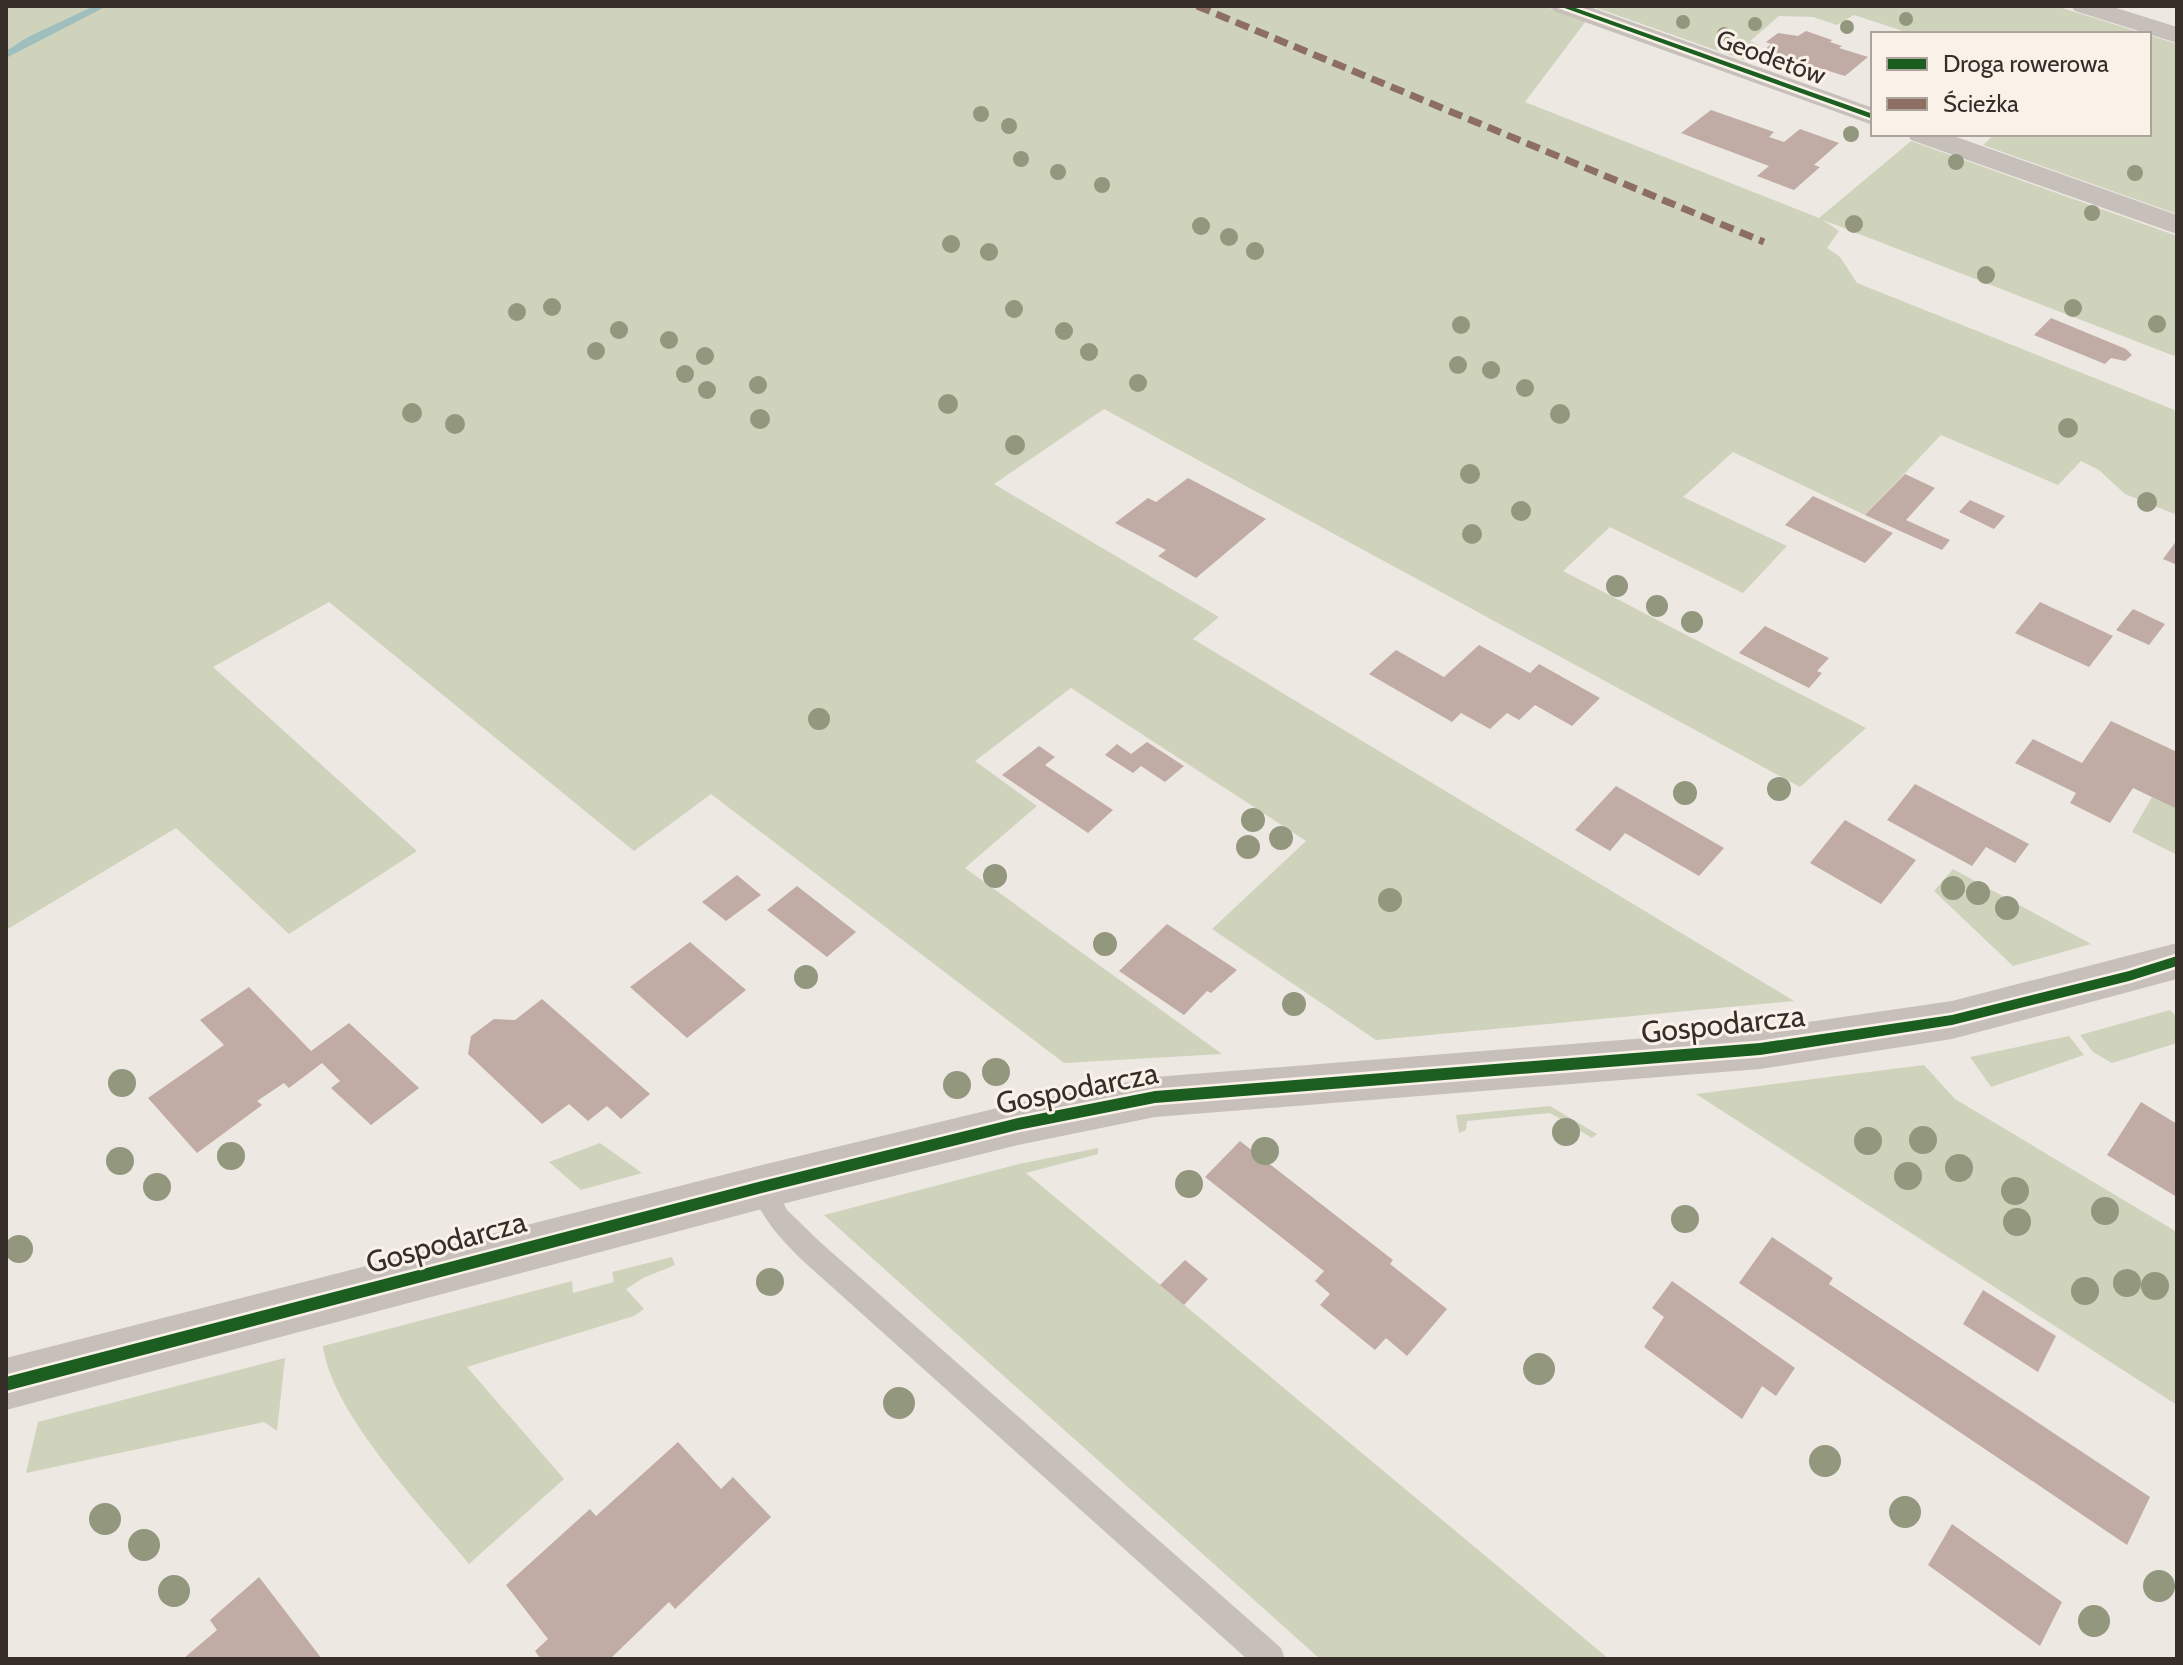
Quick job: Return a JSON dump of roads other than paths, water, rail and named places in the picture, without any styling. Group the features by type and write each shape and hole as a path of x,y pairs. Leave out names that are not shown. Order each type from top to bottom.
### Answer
{"street":[{"name":"Geodetów","path":"1563,6 1871,116"},
{"path":"2084,6 2177,35"},
{"path":"1927,136 2177,225"},
{"name":"Gospodarcza","path":"6,1384 762,1187 1018,1124 1155,1097 1760,1049 1952,1020 2177,961"}],"lane":[{"path":"762,1187 778,1218 811,1251 1270,1659"}],"waterway":[{"path":"6,55 32,39 102,6"}]}
